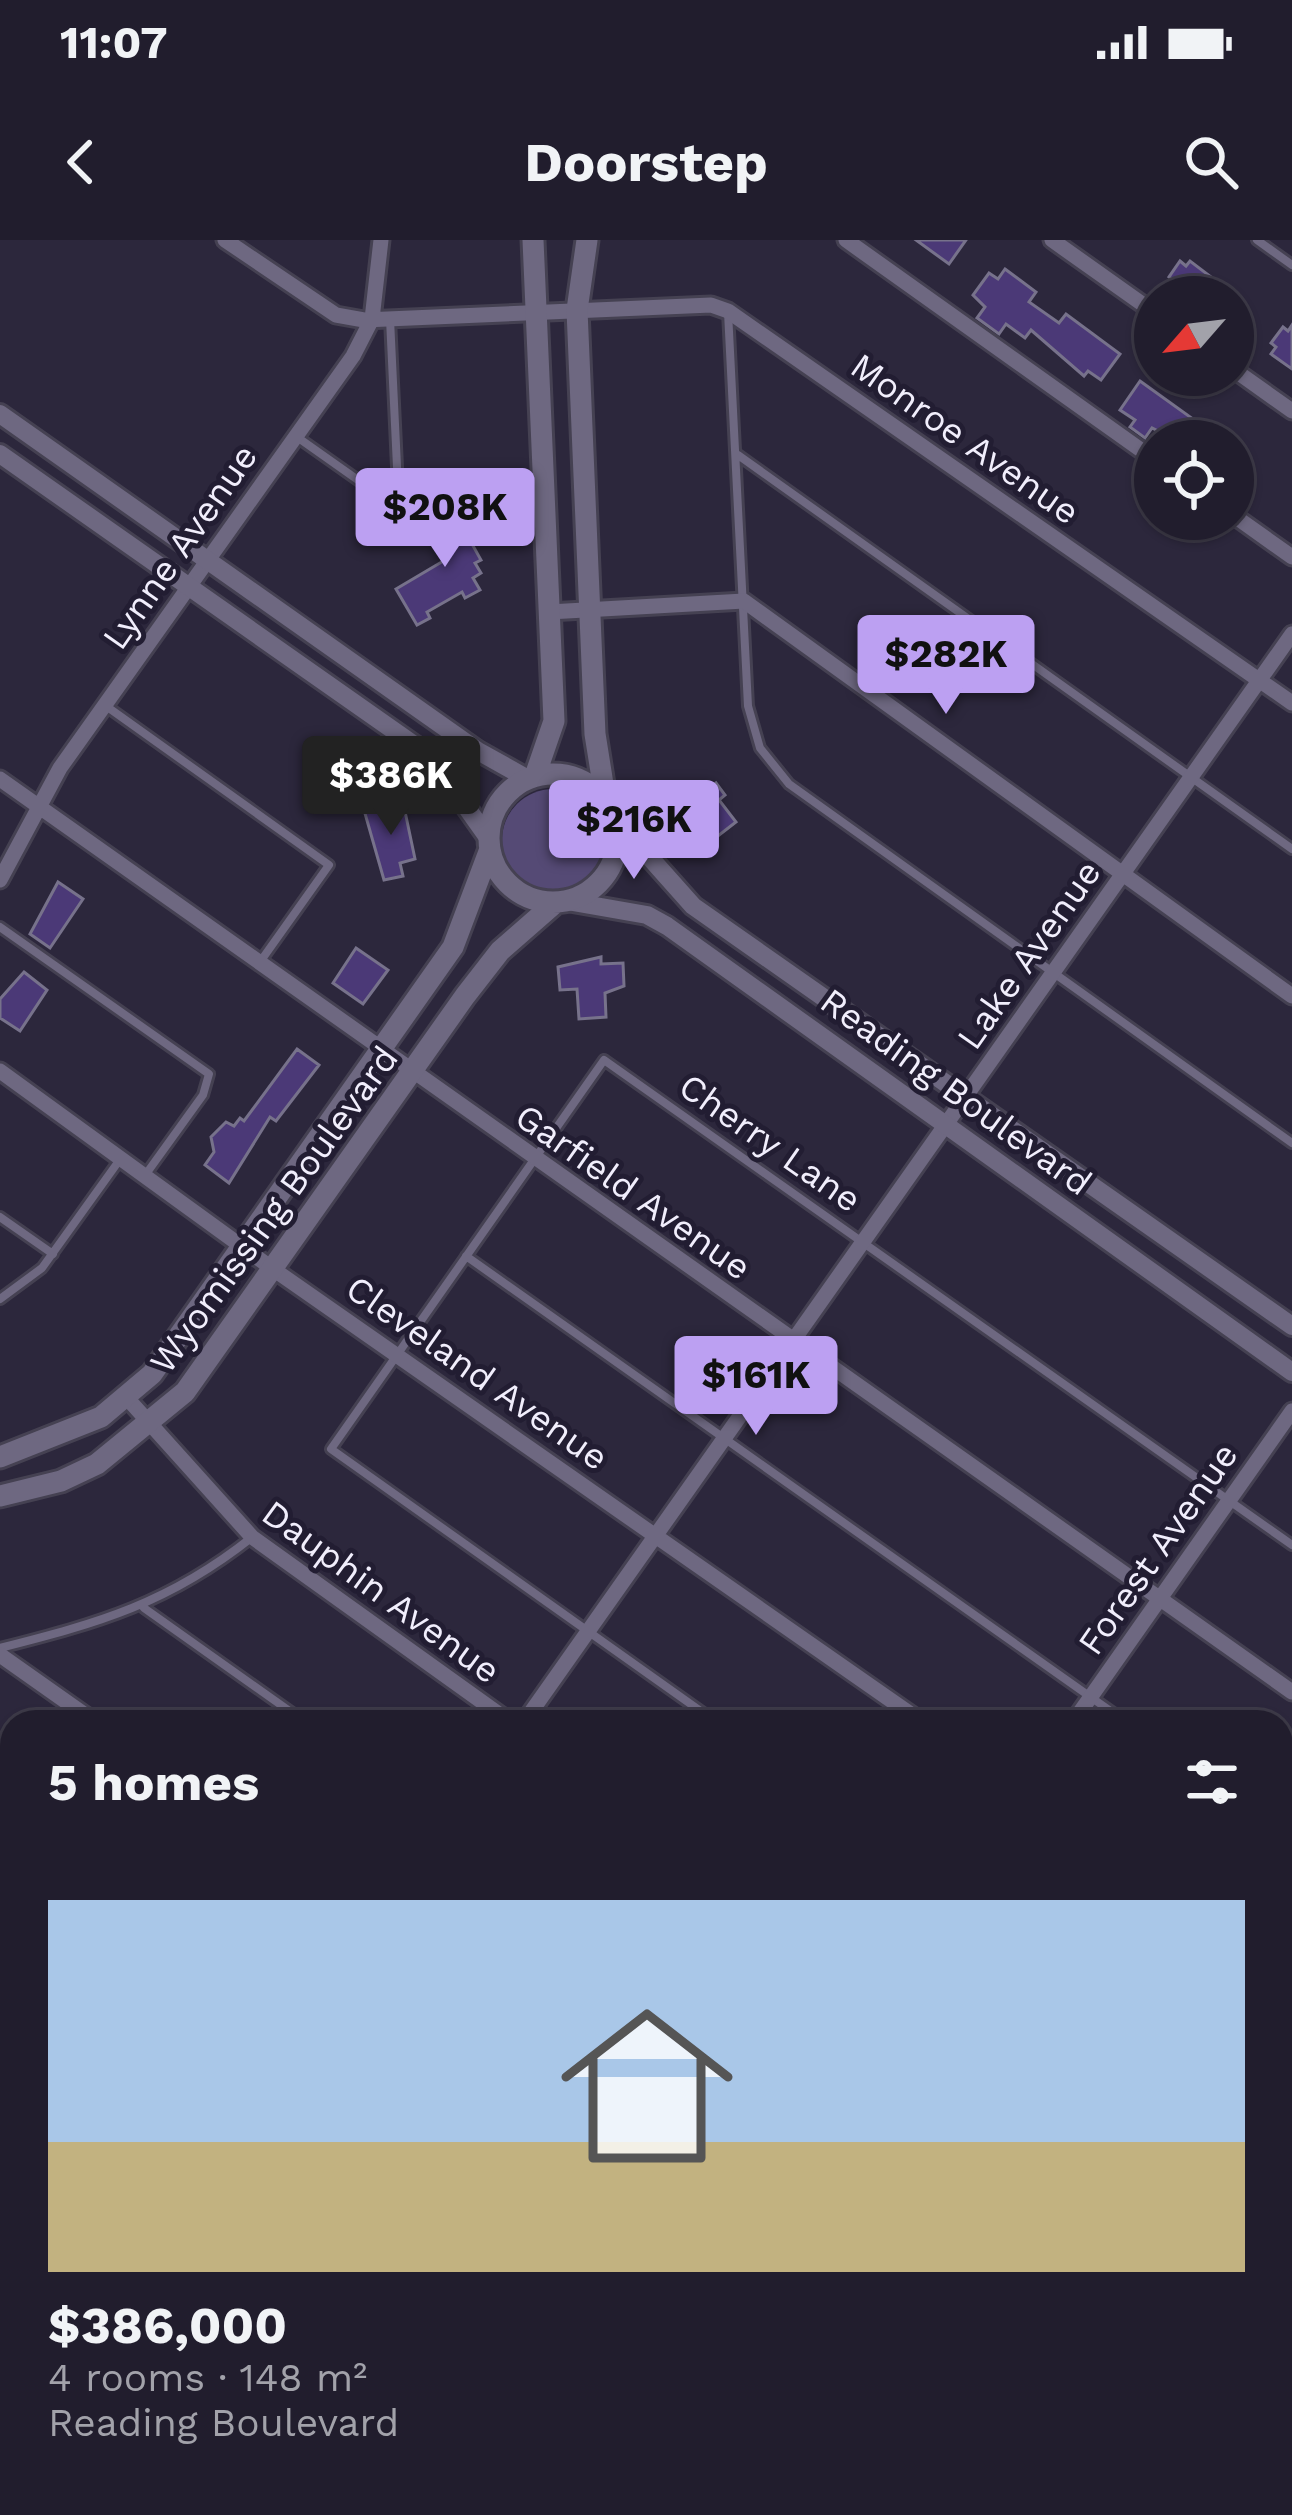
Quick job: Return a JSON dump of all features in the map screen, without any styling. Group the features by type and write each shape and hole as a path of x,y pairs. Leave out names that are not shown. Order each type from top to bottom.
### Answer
{"main road":[{"path":"533,240 554,721 532,778 497,806 489,844 513,888 561,901 595,887 609,868 616,846 595,734 577,310 587,240"},
{"path":"532,778 579,780 609,809"},
{"name":"Wyomissing Boulevard","path":"0,1457 77,1430 127,1398 152,1374 453,946 489,844"},
{"name":"Wyomissing Boulevard","path":"0,1496 61,1481 97,1464 185,1392 500,951 561,901"}],"street":[{"path":"225,240 336,315 538,314 711,304 728,310"},
{"name":"Lynne Avenue","path":"0,880 38,806 105,706 381,318 381,240"},
{"path":"846,240 1134,445"},
{"path":"1052,240 1134,299"},
{"name":"Monroe Avenue","path":"728,310 1292,704"},
{"path":"1254,384 1292,411"},
{"path":"0,414 478,752 532,778"},
{"path":"0,454 430,755 489,844"},
{"path":"1254,530 1292,557"},
{"path":"549,612 744,601 1292,996"},
{"name":"Lake Avenue","path":"533,1710 1292,634"},
{"name":"Garfield Avenue","path":"0,779 1292,1692"},
{"name":"Reading Boulevard","path":"609,809 693,906 1292,1327"},
{"name":"Reading Boulevard","path":"561,901 647,915 667,926 1292,1372"},
{"name":"Cleveland Avenue","path":"0,1071 273,1269 905,1710"},
{"name":"Dauphin Avenue","path":"127,1398 252,1538 493,1710"},
{"name":"Forest Avenue","path":"1081,1710 1292,1411"},
{"path":"0,1652 79,1710"}],"lane":[{"path":"1258,240 1292,265"},
{"path":"728,310 751,724 779,774 1292,1143"},
{"path":"296,436 399,509 381,318"},
{"path":"736,454 1292,848"},
{"path":"105,706 329,865 260,964"},
{"path":"0,926 208,1074 203,1095 146,1174"},
{"name":"Cherry Lane","path":"588,1632 331,1449 604,1060 1292,1545"},
{"path":"0,1299 31,1280 122,1157"},
{"path":"0,1217 53,1254"},
{"path":"466,1256 1109,1710"},
{"path":"0,1652 143,1607 190,1583 252,1538"},
{"path":"143,1607 288,1710"},
{"path":"588,1632 699,1710"}],"shaded area":[{"path":"553,789 572,793 589,804 600,821 604,840 600,859 589,876 572,887 553,891 534,887 517,876 506,859 502,840 506,821 517,804 534,793"}],"building":[{"path":"916,240 966,240 949,264"},
{"path":"1180,261 1186,266 1190,261 1210,276 1170,276"},
{"path":"1005,269 1036,292 1029,302 1059,323 1066,314 1120,354 1101,380 1088,371 1084,376 1031,330 1025,338 1006,324 999,334 977,318 985,307 973,295 989,273 998,279"},
{"path":"1292,325 1292,369 1271,354 1276,347 1271,343 1283,327 1288,331"},
{"path":"1134,390 1134,396 1161,396 1193,419 1135,420 1120,410"},
{"path":"459,503 475,530 467,535 481,560 475,563 481,573 473,578 480,590 465,598 462,592 427,612 430,618 417,625 396,589 445,560 438,548 451,540 437,516"},
{"path":"705,782 710,788 716,783 725,795 719,800 736,822 714,839 681,808 690,801 686,796"},
{"path":"403,802 415,859 400,863 403,876 384,880 364,810"},
{"path":"58,882 83,899 50,948 30,934"},
{"path":"356,948 388,970 363,1004 333,983"},
{"path":"601,957 601,964 623,963 624,986 605,993 606,1017 579,1019 577,989 560,990 558,967"},
{"path":"24,972 47,990 20,1031 0,1018 0,999"},
{"path":"297,1049 319,1065 276,1121 270,1117 229,1183 205,1165 214,1152 211,1137 226,1122 234,1126 240,1118 244,1121"}]}
